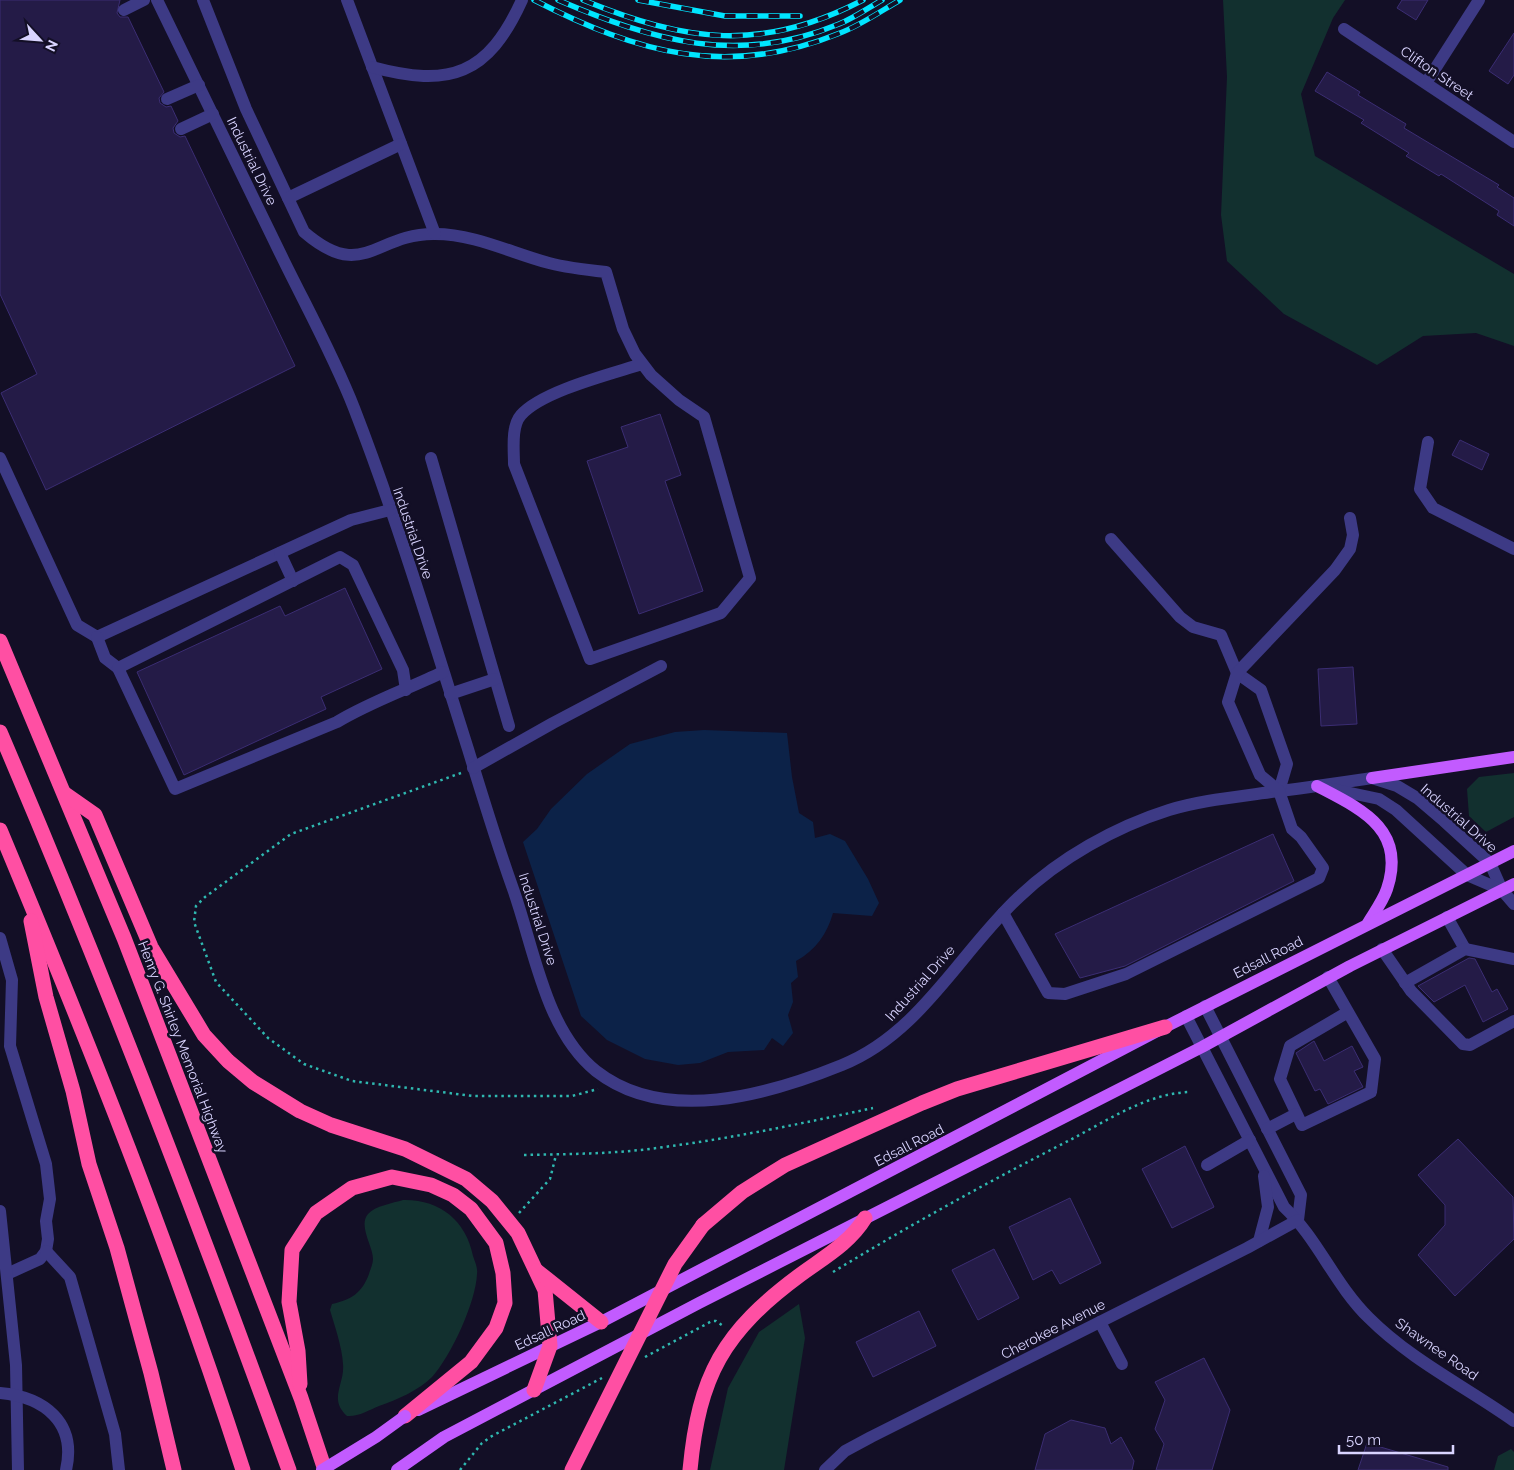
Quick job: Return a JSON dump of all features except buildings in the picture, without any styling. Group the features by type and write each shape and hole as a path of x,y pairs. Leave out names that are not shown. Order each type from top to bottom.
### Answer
{"highway":[{"name":"Henry G. Shirley Memorial Highway","path":"0,641 124,938 301,1398 324,1470"},
{"path":"0,732 74,905 226,1297 289,1470"},
{"path":"65,794 96,815 151,947 204,1035 228,1061 253,1082 300,1111 331,1125 405,1149 466,1179 492,1201 509,1222 518,1234 545,1290 550,1346 534,1390"},
{"path":"0,830 139,1175 204,1351 243,1470"},
{"path":"23,886 46,997 73,1091 89,1164 117,1248 159,1404 174,1470"},
{"path":"572,1470 675,1264 703,1226 742,1192 810,1153 957,1089 1165,1027"},
{"path":"301,1398 298,1351 289,1302 292,1250 316,1213 352,1188 392,1177 431,1185 453,1195 471,1209 496,1243 504,1273 505,1303 496,1328 471,1362 405,1416"},
{"path":"690,1470 693,1434 700,1404 720,1357 734,1336 751,1315 775,1293 856,1234 865,1218"},
{"path":"536,1270 601,1322"},
{"path":"159,1404 165,1470"}],"main road":[{"path":"1372,778 1514,757"},
{"path":"1317,786 1361,809 1380,826 1388,844 1392,867 1387,890 1368,923"},
{"name":"Edsall Road","path":"324,1470 405,1416 601,1322 1205,1006 1514,851"},
{"path":"397,1470 444,1437 865,1218 1202,1047 1382,949 1514,884"}],"street":[{"path":"124,10 144,0"},
{"name":"Industrial Drive","path":"157,0 347,390 390,510 474,768 491,828 558,1022 577,1052 588,1064 617,1084 653,1098 679,1101 707,1100 784,1085 849,1062 880,1045 911,1018 1003,913 1049,871 1098,841 1149,817 1191,804 1372,778 1397,786 1417,798 1490,863 1502,890"},
{"path":"203,0 246,109 304,232 318,244 337,254 356,256 415,235 464,236 550,263 606,272 623,329 642,364 651,375 679,400 704,417 750,578 720,613 590,659 514,464 514,441 520,416 541,399 642,364"},
{"path":"347,0 435,234"},
{"path":"372,67 399,74 437,78 474,66 492,52 513,20 522,0"},
{"path":"1426,83 1478,0"},
{"name":"Clifton Street","path":"1344,29 1514,142"},
{"path":"167,99 199,85"},
{"path":"182,129 212,114"},
{"path":"288,198 401,144"},
{"path":"1428,442 1420,489 1433,508 1514,549"},
{"path":"0,458 77,625 97,637 105,658 118,668 175,789 338,722 443,672"},
{"path":"430,458 509,726"},
{"path":"97,637 351,520 390,510"},
{"path":"1003,913 1048,993 1065,994 1126,974 1319,878 1322,868 1301,836 1292,829 1279,791 1260,775 1228,702 1237,673 1335,570 1350,549 1353,535 1350,518"},
{"path":"1111,539 1180,617 1193,627 1221,635 1237,673 1261,690 1287,764 1279,791"},
{"path":"280,553 293,580"},
{"path":"118,668 340,557 353,565 403,670 406,690"},
{"path":"474,768 552,723 661,666"},
{"path":"450,694 495,679"},
{"name":"Industrial Drive","path":"1317,786 1379,798 1396,810 1467,875 1502,890"},
{"path":"1502,890 1514,904"},
{"path":"1447,918 1465,949"},
{"path":"0,938 12,980 10,1046 46,1164 50,1200 46,1221 48,1239 46,1251 40,1259 7,1274"},
{"path":"1382,949 1406,983 1463,1044 1470,1045 1514,1021"},
{"path":"1406,983 1465,949 1514,959"},
{"path":"1328,977 1375,1059 1371,1092 1302,1125 1280,1079 1290,1046 1348,1012"},
{"path":"1205,1006 1300,1195 1298,1220"},
{"path":"1186,1016 1284,1207 1298,1220"},
{"path":"1267,1129 1296,1114"},
{"path":"1207,1165 1250,1140"},
{"path":"1259,1241 1268,1207 1261,1162"},
{"path":"0,1211 17,1395 18,1470"},
{"name":"Cherokee Avenue","path":"825,1470 844,1451 1298,1220"},
{"name":"Shawnee Road","path":"1298,1220 1339,1284 1369,1318 1415,1356 1514,1421"},
{"path":"46,1251 70,1277 115,1434 120,1470"},
{"path":"1100,1322 1122,1364"},
{"path":"0,1394 17,1395 46,1406 60,1424 68,1446 66,1470"}],"path":[{"path":"454,775 290,834 205,898 196,906 194,922 216,982 268,1038 304,1064 352,1081 473,1096 572,1096 617,1084"},
{"path":"524,1155 594,1154 663,1148 750,1134 881,1106"},
{"path":"509,1222 542,1190 550,1179 556,1154"}],"green space":[{"path":"1223,0 1345,0 1333,18 1301,94 1315,156 1514,274 1514,346 1476,333 1423,336 1377,365 1284,314 1227,261 1221,215 1227,77"},
{"path":"1514,773 1514,817 1486,832 1469,816 1467,789 1479,777"},
{"path":"403,1200 428,1203 449,1214 457,1222 469,1243 477,1270 476,1286 454,1343 432,1377 400,1398 359,1414 347,1416 341,1410 339,1404 338,1397 343,1364 340,1344 330,1310 332,1304 355,1295 363,1286 369,1274 373,1259 365,1230 365,1219 368,1214 380,1207"},
{"path":"799,1304 805,1338 784,1470 710,1470 728,1388 759,1332"},
{"path":"1511,1449 1514,1452 1514,1470 1494,1470 1498,1456"}],"water":[{"path":"704,730 787,733 792,777 799,813 813,822 815,838 830,834 845,841 868,879 879,903 872,916 833,913 828,928 820,941 796,961 798,977 791,983 793,1002 788,1015 793,1033 783,1046 772,1038 764,1050 728,1052 700,1063 678,1065 645,1059 607,1040 581,1016 523,842 537,829 551,809 587,774 630,744 675,732"}],"railway":[{"path":"534,0 572,19 647,46 684,54 721,57 759,55 799,47 848,30 900,0"},
{"path":"558,0 593,15 662,37 731,46 766,44 802,37 845,22 882,0"},
{"path":"583,0 656,25 723,36 757,34 791,28 826,17 863,0"},
{"path":"638,0 725,16 800,16"}]}
